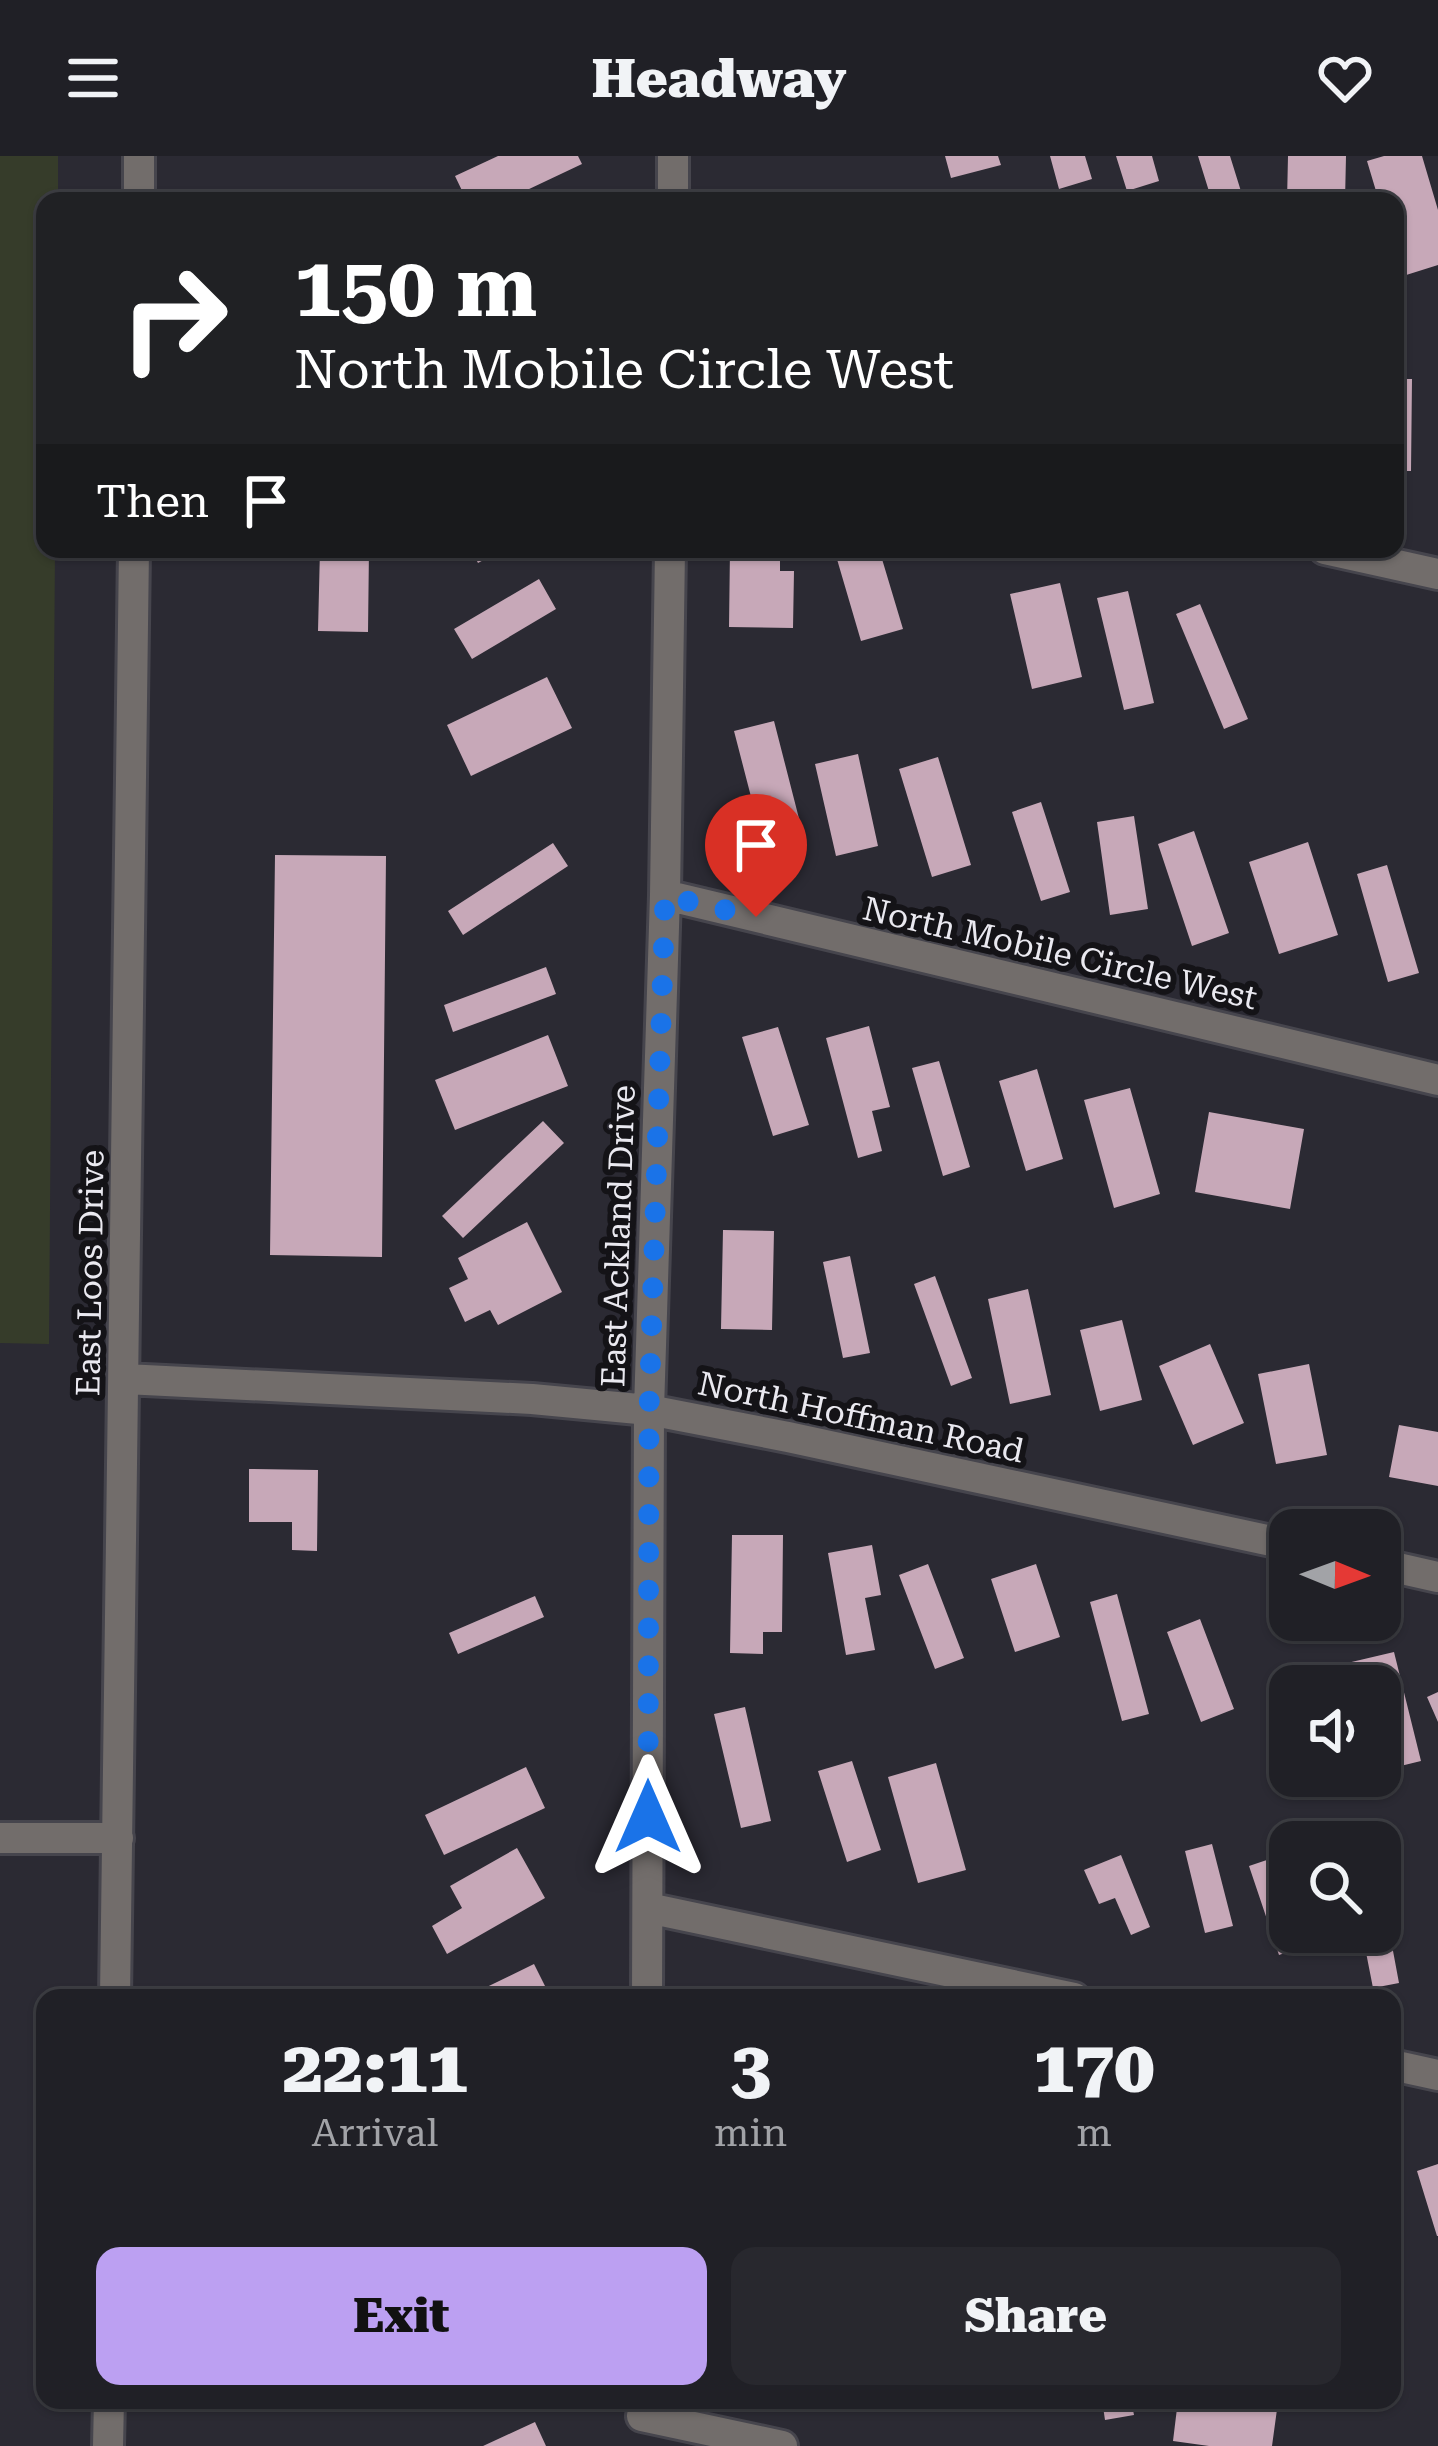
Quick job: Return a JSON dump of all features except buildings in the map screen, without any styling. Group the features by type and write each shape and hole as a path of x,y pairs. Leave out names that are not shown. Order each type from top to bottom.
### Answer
{"street":[{"path":"139,156 139,192"},
{"path":"673,156 673,192"},
{"name":"East Loos Drive","path":"115,1989 134,558"},
{"name":"East Ackland Drive","path":"647,1989 649,1410 670,558"},
{"path":"1366,558 1438,574"},
{"name":"North Mobile Circle West","path":"665,896 1438,1080"},
{"name":"North Hoffman Road","path":"124,1379 532,1399 649,1410 1269,1541"},
{"path":"1401,1569 1438,1577"},
{"path":"0,1838 118,1838"},
{"path":"648,1908 1031,1989"},
{"path":"1401,2068 1438,2075"},
{"path":"108,2446 109,2409"},
{"path":"641,2421 782,2446"}],"green space":[{"path":"0,156 58,156 58,192 36,192 36,558 55,558 49,1344 0,1343"}],"route":[{"path":"648,1817 649,1410 665,896 756,917"}]}
